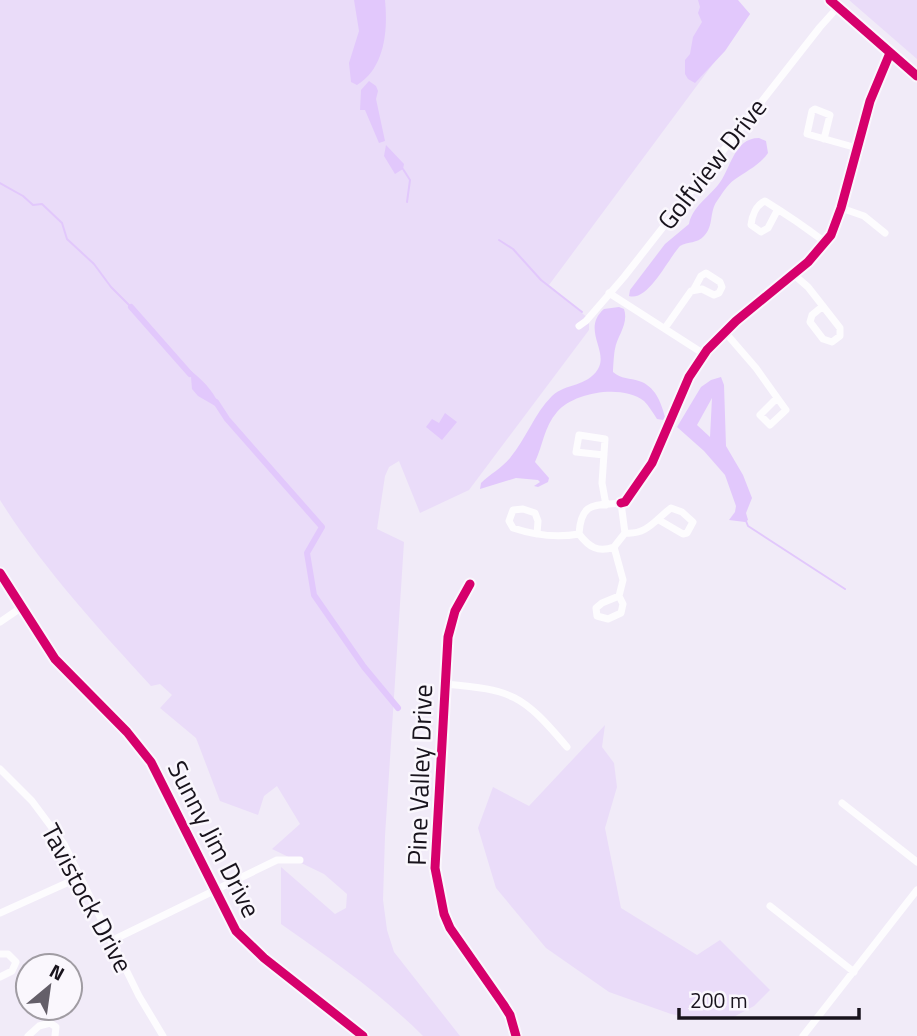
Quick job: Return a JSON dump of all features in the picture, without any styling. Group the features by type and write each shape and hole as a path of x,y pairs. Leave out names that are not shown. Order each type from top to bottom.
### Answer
{"street":[{"path":"834,4 917,76"},
{"name":"Golfview Drive","path":"583,324 624,278 820,27 834,4"},
{"path":"621,503 625,533 614,547 597,550 590,546 579,534 580,521 590,506 625,502 652,463 684,389 704,354 724,331 808,262 831,235 870,102 891,53"},
{"path":"824,139 858,148"},
{"path":"778,209 768,228 761,232 751,225 752,215 765,201 778,209 825,242"},
{"path":"841,208 864,216 885,233"},
{"path":"793,274 808,287 823,306 842,333 832,342 823,339 810,322 812,315 823,306"},
{"path":"664,328 688,293 694,289"},
{"path":"609,293 704,354"},
{"path":"724,331 756,368 777,398"},
{"path":"604,455 576,452 579,435 606,439 602,487 607,505"},
{"path":"625,533 638,533 659,520 667,510 676,508 693,522 687,533 683,534 659,520"},
{"path":"537,534 538,521 535,513 523,509 513,510 509,521 513,528 537,534 556,536 579,534"},
{"path":"614,547 623,580 619,596"},
{"name":"Sunny Jim Drive","path":"0,573 55,659 127,732 151,762 214,891 241,938 363,1036"},
{"name":"Pine Valley Drive","path":"470,584 451,623 435,860 444,914 450,928 503,1004 516,1036"},
{"path":"0,622 22,607"},
{"path":"445,684 486,688 515,697 536,712 567,747"},
{"name":"Tavistock Drive","path":"0,769 32,801 64,844 143,1005 163,1036"},
{"path":"842,803 917,862"},
{"path":"111,941 277,860 300,860"},
{"path":"0,913 80,877"},
{"path":"803,1036 917,890"},
{"path":"770,906 854,972"},
{"path":"0,954 8,954 16,962 12,971 0,977"},
{"path":"28,1036 39,1026 50,1023 56,1027 55,1036"}],"shaded area":[{"path":"0,0 736,0 750,14 549,285 589,319 589,330 469,490 420,513 399,461 389,467 385,476 377,529 404,542 385,836 383,900 387,930 394,952 460,1036 423,1036 337,963 281,924 281,867 335,914 346,908 347,894 324,874 272,849 300,824 277,786 264,796 258,815 220,801 196,738 160,708 172,695 160,684 151,686 91,619 52,573 0,500"},
{"path":"354,0 385,0 386,12 385,36 379,59 374,69 357,85 351,82 349,63 359,31"},
{"path":"698,0 738,0 750,14 725,51 695,83 685,74 685,60 690,54 693,37 702,22 698,13"},
{"path":"849,0 917,0 917,59"},
{"path":"369,81 378,91 376,99 385,141 379,143 365,110 360,110 361,90"},
{"path":"759,138 766,141 768,153 757,165 727,187 715,205 704,236 680,246 643,293 629,296 630,290 665,244 689,224 697,208 718,185 738,149 750,139"},
{"path":"386,145 404,164 403,169 395,174 384,156"},
{"path":"604,309 624,309 625,320 616,344 613,372 645,383 662,406 665,417 663,420 657,419 644,401 624,393 599,393 575,399 553,418 535,462 549,478 548,482 538,487 534,486 540,482 538,480 516,478 480,489 481,483 510,458 552,396 588,379 598,369 600,355 595,324"},
{"path":"187,368 214,394 220,406 217,407 198,396 192,389 191,377 184,370"},
{"path":"721,377 724,385 726,446 743,475 752,498 746,513 748,520 745,522 729,520 736,506 725,475 704,451 677,427 701,387","holes":["712,398 710,437 697,425"]},
{"path":"445,413 457,422 442,440 426,427 432,419 439,423"},
{"path":"605,725 602,747 614,763 617,787 605,828 621,908 697,955 720,940 770,990 754,1006 728,1020 671,1014 609,992 546,948 496,888 478,828 493,787 529,806"}],"waterway":[{"path":"403,169 410,180 407,202"},
{"path":"0,183 33,205 42,204 62,223 67,239 94,264 111,287 131,307"},
{"path":"499,240 513,249 541,280 582,312"},
{"path":"131,307 190,374"},
{"path":"216,402 227,419 322,527 307,553 314,595 364,667 398,708"},
{"path":"746,521 748,526 845,589"}],"cycle path":[{"path":"830,0 917,76"},
{"path":"621,503 625,502 652,463 689,377 707,350 736,321 808,262 831,235 870,101 890,53"},
{"path":"0,573 55,659 127,732 151,762 236,931 264,958 363,1036"},
{"path":"470,584 455,611 448,637 435,868 444,914 450,928 510,1015 516,1036"}]}
